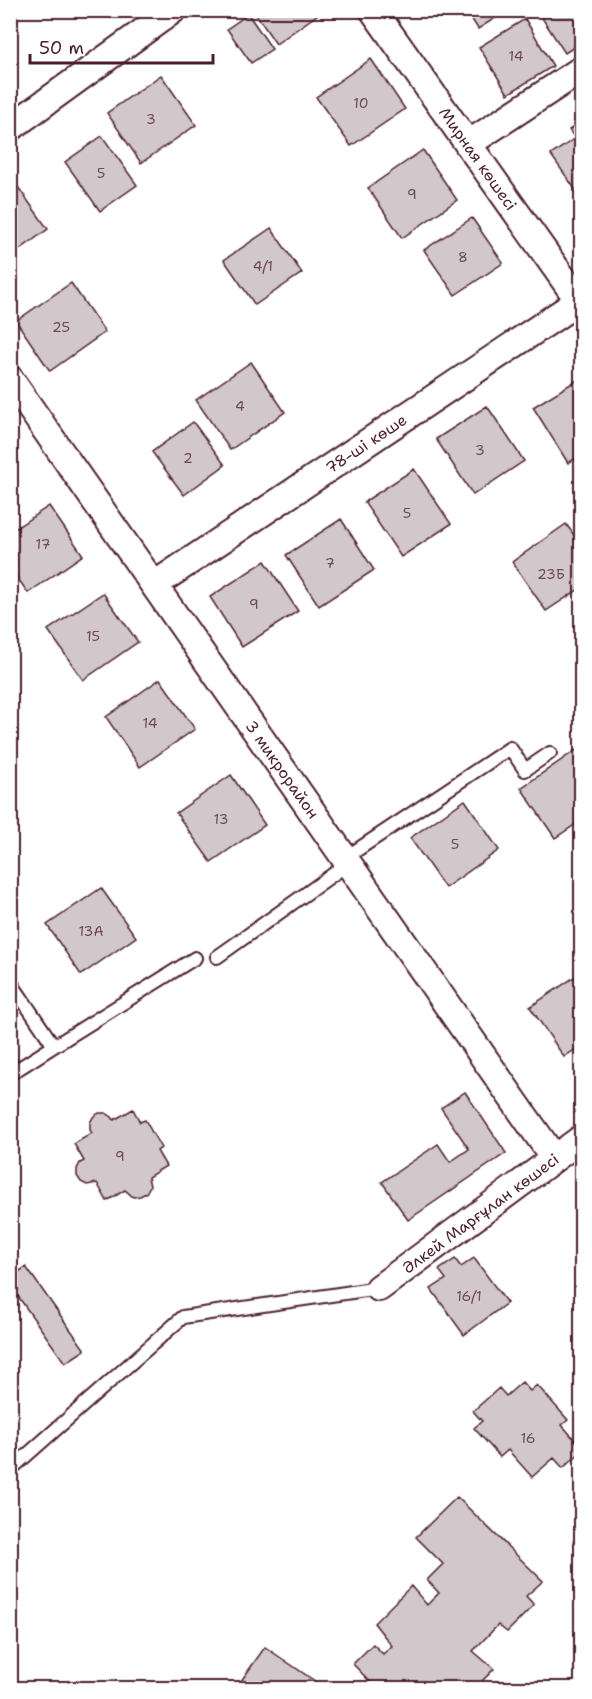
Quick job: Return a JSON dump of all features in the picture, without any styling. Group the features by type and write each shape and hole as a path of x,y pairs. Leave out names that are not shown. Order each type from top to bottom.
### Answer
{"street":[{"path":"10,128 173,10"},
{"name":"Мирная көшесі","path":"373,10 580,303"},
{"path":"468,144 582,69"},
{"name":"78-ші көше","path":"154,585 580,303"},
{"name":"3 микрорайон","path":"10,379 554,1158"},
{"name":"Әлкей Марғұлан көшесі","path":"379,1288 582,1138"}],"lane":[{"path":"217,957 347,860 510,748 525,770 550,753"},
{"path":"10,1074 195,958"},
{"path":"10,981 54,1046"},
{"path":"10,1470 183,1317 379,1288"}],"building":[{"path":"253,10 324,10 276,44"},
{"path":"466,10 508,10 478,29"},
{"path":"553,10 582,10 582,42 565,53 542,18"},
{"path":"248,14 272,49 251,63 227,29"},
{"path":"525,19 553,66 508,94 479,47"},
{"path":"371,59 405,109 351,146 316,97"},
{"path":"161,75 196,125 141,163 107,113"},
{"path":"582,122 582,199 551,155 575,138 569,130"},
{"path":"102,136 137,185 100,211 65,162"},
{"path":"423,150 457,200 402,238 368,188"},
{"path":"13,180 48,229 11,256 10,182"},
{"path":"472,218 503,263 455,295 424,250"},
{"path":"271,228 302,273 255,305 224,260"},
{"path":"71,283 105,332 50,371 16,321"},
{"path":"251,362 285,412 230,450 196,400"},
{"path":"582,377 582,455 568,463 533,407"},
{"path":"487,406 524,461 473,495 436,439"},
{"path":"193,422 225,465 184,495 152,452"},
{"path":"10,449 18,460 10,466"},
{"path":"414,469 451,524 401,557 364,502"},
{"path":"49,506 83,555 28,593 10,567 10,532"},
{"path":"341,519 374,570 319,606 286,555"},
{"path":"566,524 582,546 582,587 546,611 512,562"},
{"path":"265,561 298,611 242,647 210,597"},
{"path":"103,593 138,642 83,680 48,630"},
{"path":"160,679 195,729 140,767 106,717"},
{"path":"576,750 582,759 582,820 555,838 521,788"},
{"path":"231,775 265,825 211,862 176,813"},
{"path":"465,800 499,850 445,888 410,838"},
{"path":"101,888 136,937 81,975 47,925"},
{"path":"582,972 582,1045 564,1057 530,1007"},
{"path":"465,1092 506,1153 408,1220 382,1182 438,1144 450,1162 469,1149 441,1108"},
{"path":"133,1109 140,1122 145,1120 161,1148 157,1151 166,1166 148,1177 150,1186 146,1193 133,1197 125,1190 107,1201 97,1183 87,1185 77,1176 77,1169 84,1161 74,1144 92,1133 90,1123 99,1113 106,1113 114,1120"},
{"path":"474,1258 507,1303 464,1335 431,1289 446,1279 439,1270 455,1259 461,1267"},
{"path":"26,1267 85,1350 65,1363 10,1285 10,1277"},
{"path":"522,1382 530,1391 537,1385 568,1420 562,1425 582,1448 582,1451 563,1468 554,1458 532,1477 508,1450 500,1457 474,1428 482,1421 473,1411 499,1388 506,1396"},
{"path":"457,1497 543,1581 526,1596 534,1605 507,1632 498,1625 473,1651 494,1669 475,1688 443,1688 441,1686 439,1688 376,1688 353,1664 373,1644 383,1654 392,1646 374,1623 411,1586 427,1605 439,1593 427,1580 443,1564 416,1537"},
{"path":"265,1647 325,1688 236,1688"}]}
